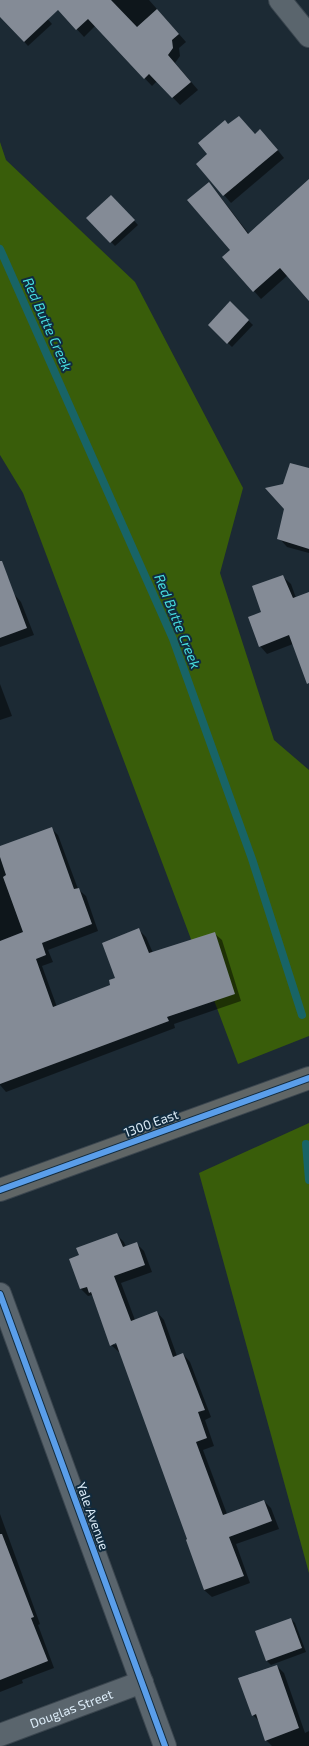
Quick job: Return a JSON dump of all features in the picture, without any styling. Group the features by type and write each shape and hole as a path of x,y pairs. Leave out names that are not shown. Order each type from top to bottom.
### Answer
{"main road":[{"name":"1300 East","path":"0,1190 309,1078"}],"street":[{"path":"280,0 309,36"},
{"name":"Yale Avenue","path":"0,1294 165,1746"},
{"name":"Douglas Street","path":"0,1734 142,1682"}],"green space":[{"path":"0,142 6,160 135,282 243,488 220,573 274,740 309,770 309,1036 238,1064 23,493 0,455"},
{"path":"309,1123 309,1573 199,1173"}],"building":[{"path":"0,0 111,0 137,27 157,9 179,34 172,40 173,48 168,55 191,82 172,98 149,74 144,79 88,19 76,30 58,10 24,42 0,17"},
{"path":"239,116 255,134 260,129 278,150 223,196 196,164 207,154 198,143 225,120 228,124"},
{"path":"309,179 309,301 280,268 253,292 222,257 230,250 187,200 209,182 248,234"},
{"path":"111,195 135,220 110,243 86,218"},
{"path":"230,301 249,320 227,344 208,325"},
{"path":"290,463 309,468 309,549 277,539 284,509 265,488 283,484"},
{"path":"0,561 2,561 27,628 0,638"},
{"path":"283,575 293,598 309,592 309,683 307,684 289,635 259,647 248,617 261,612 252,586"},
{"path":"52,827 74,889 79,888 92,924 42,943 46,955 36,959 53,1007 110,985 109,980 115,978 102,943 139,928 149,953 215,932 235,994 167,1017 169,1021 0,1084 0,941 23,932 3,877 6,875 0,857 0,846"},
{"path":"117,1233 123,1247 137,1242 145,1265 114,1276 131,1321 157,1311 173,1357 183,1353 205,1410 198,1412 207,1438 196,1442 223,1515 264,1500 272,1521 229,1537 244,1576 204,1590 116,1343 110,1346 91,1292 89,1293 87,1287 80,1289 69,1259 79,1255 76,1248"},
{"path":"0,1534 2,1534 34,1617 31,1618 48,1661 0,1680"},
{"path":"291,1618 302,1648 266,1661 255,1631"},
{"path":"277,1665 299,1728 265,1741 256,1714 252,1716 238,1678"}],"waterway":[{"name":"Red Butte Creek","path":"0,249 173,639 252,859 302,1015"},
{"name":"Red Butte Creek","path":"306,1144 309,1180"}],"cycle path":[{"path":"0,1190 309,1078"},
{"path":"0,1294 165,1746"}]}
